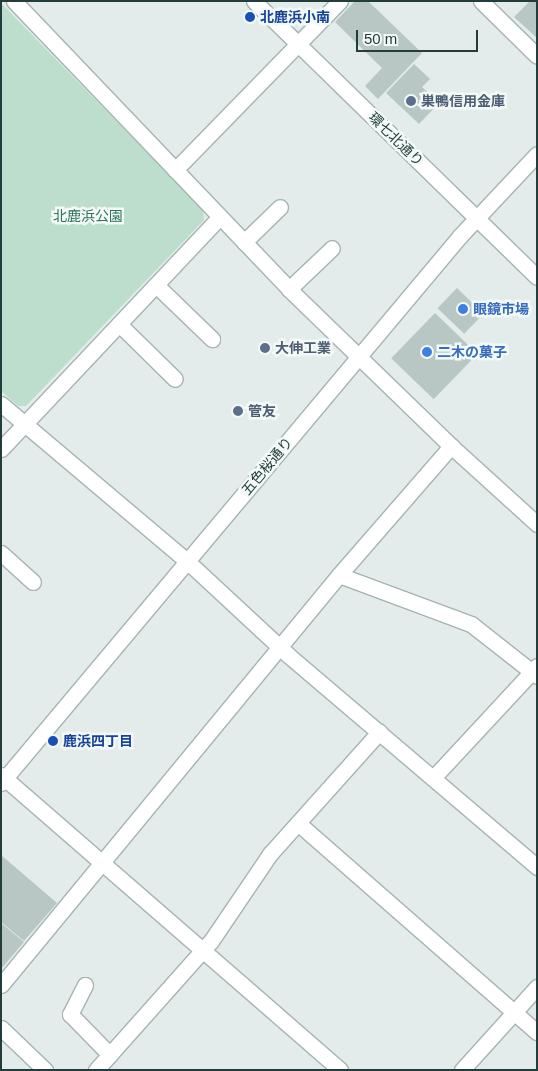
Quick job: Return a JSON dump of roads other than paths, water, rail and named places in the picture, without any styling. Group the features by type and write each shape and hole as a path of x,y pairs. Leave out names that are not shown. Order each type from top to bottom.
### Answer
{"street":[{"path":"14,1 290,289 451,446 537,524"},
{"name":"環七北通り","path":"254,1 537,277"},
{"path":"175,170 340,1"},
{"path":"481,1 537,56"},
{"name":"五色桜通り","path":"2,779 476,218 537,154"},
{"path":"244,242 280,207"},
{"path":"1,449 220,217"},
{"path":"290,289 332,248"},
{"path":"156,285 212,338"},
{"path":"118,324 175,379"},
{"path":"1,404 187,561 280,648 537,867"},
{"path":"1,985 339,575 451,446"},
{"path":"1,553 33,582"},
{"path":"339,575 471,624 535,671 433,778"},
{"path":"96,1070 218,931 270,854 379,732"},
{"path":"2,779 340,1070"},
{"path":"298,824 537,1032"},
{"path":"85,985 70,1014 110,1055"},
{"path":"462,1070 537,987"},
{"path":"1,1028 45,1070"}],"place":[{"name":"北鹿浜小南","path":"250,17"},
{"name":"巣鴨信用金庫","path":"411,101"},
{"name":"眼鏡市場","path":"463,309"},
{"name":"大伸工業","path":"265,348"},
{"name":"二木の菓子","path":"427,352"},
{"name":"管友","path":"238,411"},
{"name":"鹿浜四丁目","path":"53,741"}],"park label":[{"name":"北鹿浜公園","path":"88,216"}]}
